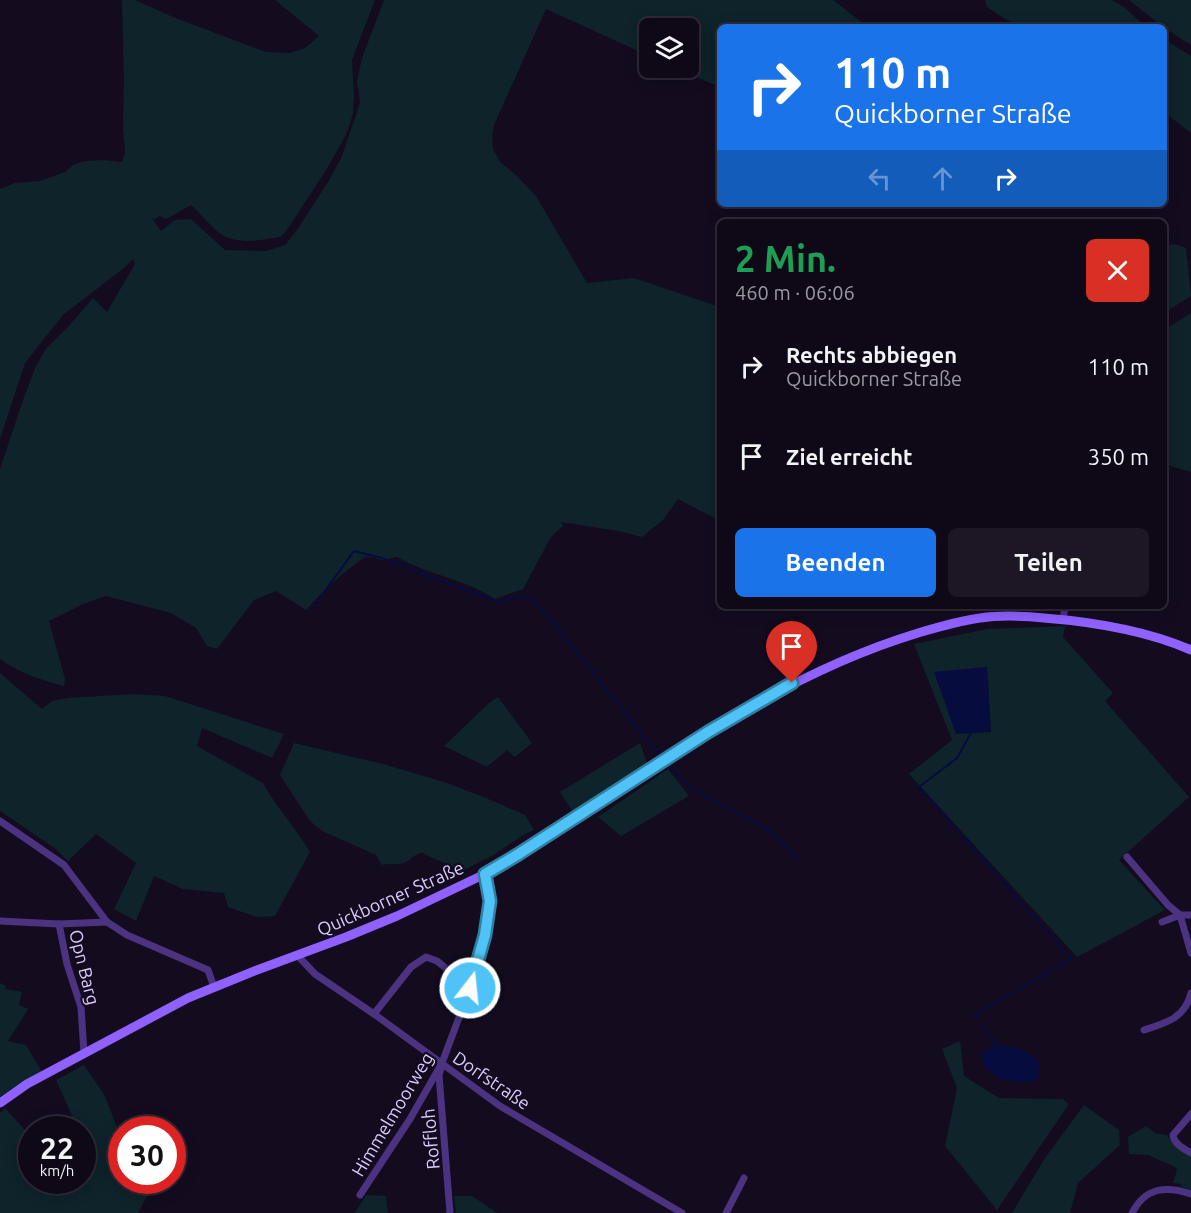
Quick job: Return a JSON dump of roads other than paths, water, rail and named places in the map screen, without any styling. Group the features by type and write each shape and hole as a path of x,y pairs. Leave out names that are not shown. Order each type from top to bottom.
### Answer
{"main road":[{"name":"Quickborner Straße","path":"0,1103 27,1084 188,998 397,916 485,874 751,707 792,683 847,658 922,632 981,618 1022,616 1121,628 1169,641 1191,650"}],"street":[{"path":"1063,620 1065,609"},
{"path":"0,821 64,866 107,922 127,935 208,970 214,987"},
{"path":"1127,857 1168,905 1180,915 1191,953"},
{"name":"Himmelmoorweg","path":"360,1195 410,1119 442,1064 470,988 485,935 490,901 485,874"},
{"path":"1162,922 1180,915 1191,915"},
{"path":"0,921 59,924 107,922"},
{"name":"Opn Barg","path":"59,924 67,964 81,1007 84,1053"},
{"name":"Dorfstraße","path":"297,955 315,974 500,1106 682,1213"},
{"path":"374,1014 411,967 426,957 437,962 470,988"},
{"path":"1144,1030 1167,1023 1175,1017 1183,1010 1191,993"},
{"name":"Roffloh","path":"442,1064 440,1075 450,1213"},
{"path":"1191,1114 1173,1135 1177,1144 1191,1153"},
{"path":"726,1213 744,1178"},
{"path":"1132,1213 1136,1204 1144,1197 1160,1190 1182,1191 1191,1194"}],"waterway":[{"path":"312,609 354,551 382,558 497,602 523,596 541,608 660,756"},
{"path":"971,733 957,758 919,787 1071,959 975,1014 977,1018"},
{"path":"670,767 690,786 766,829 797,857"},
{"path":"983,1026 997,1047"}]}
